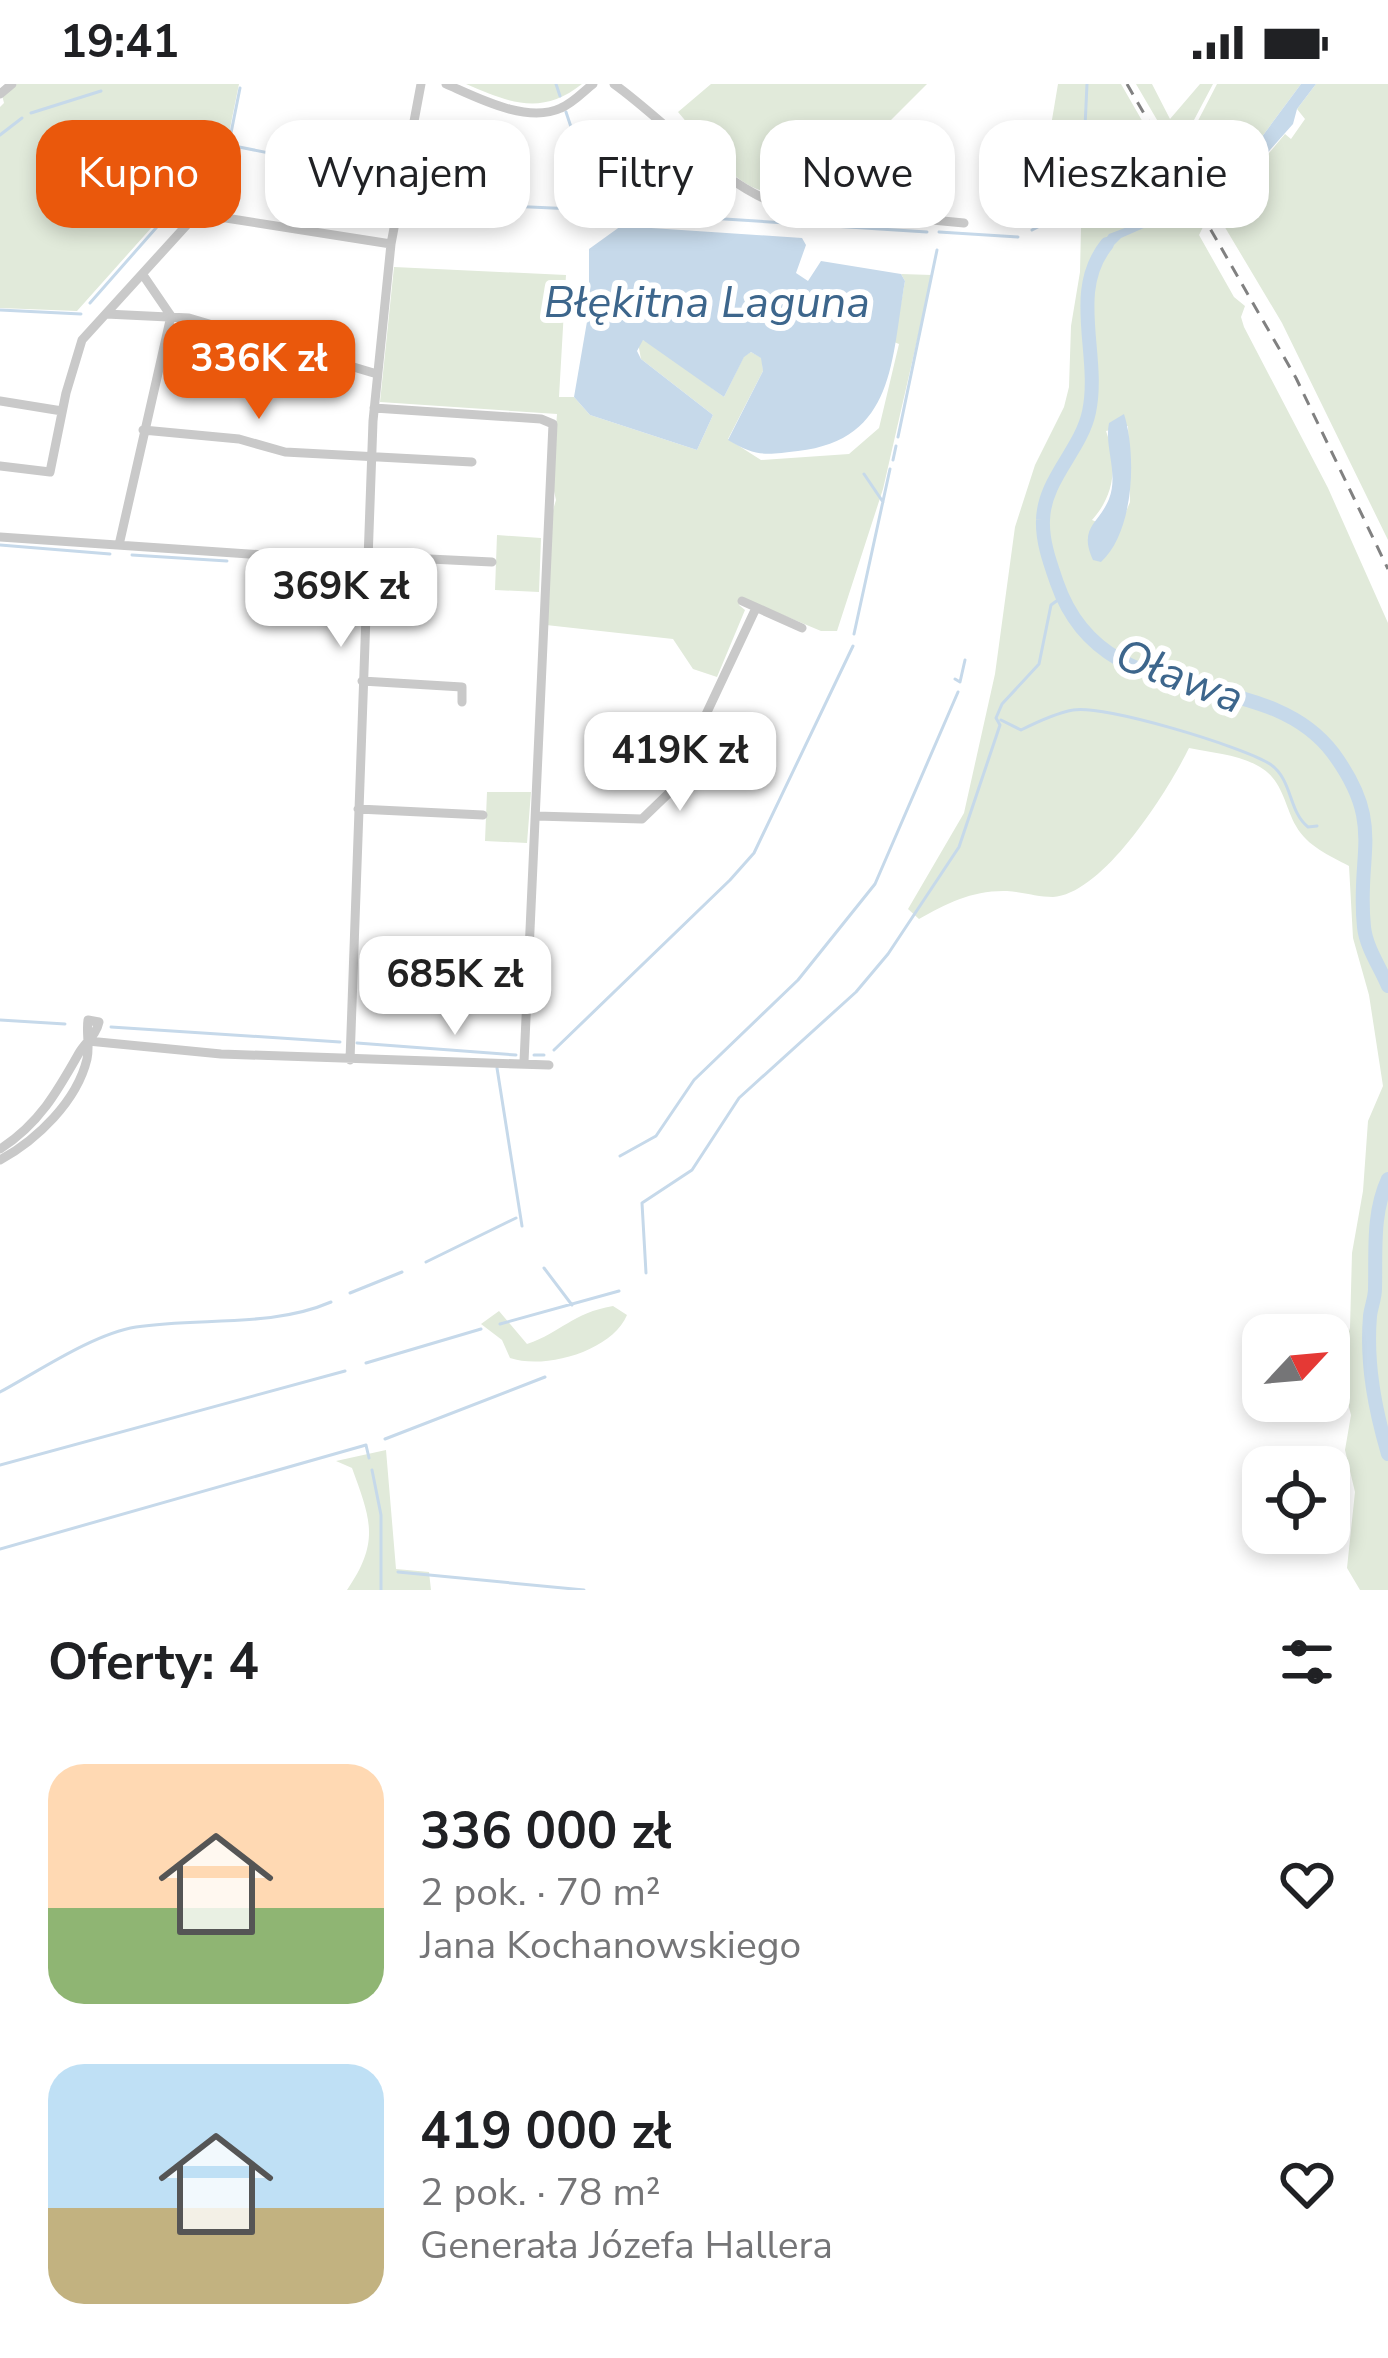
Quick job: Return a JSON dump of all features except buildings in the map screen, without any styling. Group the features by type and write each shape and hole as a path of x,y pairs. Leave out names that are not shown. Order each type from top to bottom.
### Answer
{"street":[{"path":"0,94 13,84"},
{"path":"350,1060 374,408 391,244 421,84"},
{"path":"446,84 542,113 570,103 593,84"},
{"path":"614,84 733,183 766,201 964,223"},
{"path":"0,466 50,472 79,345 190,219 199,215 391,244"},
{"path":"118,545 171,316 143,275"},
{"path":"106,314 189,317 377,374"},
{"path":"0,401 62,411"},
{"path":"374,408 541,419 553,424 524,1062"},
{"path":"143,430 239,440 285,452 472,462"},
{"path":"0,537 367,561 493,562"},
{"path":"742,601 802,628"},
{"path":"536,816 642,820 669,793 756,608"},
{"path":"362,681 462,687 462,702"},
{"path":"358,809 483,815"},
{"path":"88,1041 221,1054 549,1065"},
{"path":"0,1148 44,1112 88,1041"},
{"path":"0,1160 23,1146 63,1105 82,1073 88,1041"}],"green space":[{"path":"17,84 239,84 232,120 36,120 36,228 151,228 77,311 0,308 2,95"},
{"path":"466,84 582,84 553,100 526,103"},
{"path":"711,84 927,84 891,120 760,120 760,190 736,176 736,120 685,120 678,112"},
{"path":"1058,84 1121,84 1142,120 1052,120"},
{"path":"1136,84 1152,84 1170,119 1200,84 1213,84 1194,120 1157,120"},
{"path":"1217,84 1301,84 1269,127 1269,120 1198,120"},
{"path":"1316,84 1388,84 1388,540 1282,323 1225,228 1269,228 1269,153 1285,134 1291,139 1305,119 1297,109"},
{"path":"1081,228 1202,228 1199,235 1234,297 1245,306 1244,327 1328,488 1388,623 1388,1590 1360,1590 1347,1568 1355,1492 1350,1446 1346,1446 1351,1415 1352,1253 1368,1121 1383,1086 1369,995 1353,938 1349,866 1306,839 1270,774 1237,758 1189,748 1133,837 1093,878 1073,891 1053,897 1007,891 972,895 919,919 908,909 964,813 995,674 1015,527 1035,465 1069,387 1071,326","holes":["1128,426 1130,502 1118,531 1092,520 1106,500 1112,478 1106,431"]},
{"path":"394,267 566,275 559,397 574,397 590,415 697,450 713,415 641,359 638,343 651,343 724,397 744,356 751,352 762,358 763,371 728,439 761,460 849,454 879,428 899,344 894,342 905,281 901,274 932,275 883,489 837,631 821,631 742,598 739,605 745,610 717,677 693,669 673,639 546,625 557,414 380,402"},
{"path":"497,535 541,538 539,592 495,590"},
{"path":"487,792 531,792 527,843 485,841"},
{"path":"613,1306 627,1315 619,1328 593,1348 558,1359 510,1358 502,1340 481,1324 499,1311 527,1344 587,1313"},
{"path":"386,1450 396,1569 429,1572 431,1590 347,1590 364,1558 369,1530 352,1468 336,1461"}],"water":[{"path":"1301,84 1316,84 1297,109 1293,124 1269,151 1269,127"},
{"name":"Błękitna Laguna","path":"618,228 802,238 806,245 796,273 808,281 821,261 901,274 905,281 883,391 854,431 830,444 754,452 728,440 763,371 761,358 751,352 744,357 724,397 643,340 637,351 641,359 713,415 697,450 590,415 574,397 589,310 589,249"},
{"path":"1144,228 1121,238 1101,258 1095,254 1109,234"},
{"path":"1124,414 1131,450 1130,492 1120,532 1101,562 1093,560 1089,533 1112,489 1109,423"}],"waterway":[{"path":"556,84 560,96"},
{"path":"1085,120 1087,84"},
{"path":"234,120 240,88"},
{"path":"31,113 101,91"},
{"path":"530,207 574,209 576,142 566,112"},
{"path":"0,135 22,118"},
{"path":"90,303 229,145 265,152"},
{"path":"736,220 927,232"},
{"path":"1032,230 1036,228"},
{"path":"939,232 1018,237"},
{"name":"Oława","path":"1107,244 1089,282 1089,412 1045,505 1044,536 1057,583 1079,626 1110,654 1147,672 1267,706 1303,725 1333,753 1349,778 1364,820 1364,927 1388,986"},
{"path":"898,437 937,250"},
{"path":"0,310 81,314"},
{"path":"893,460 896,446"},
{"path":"854,634 890,469"},
{"path":"864,474 883,502"},
{"path":"0,545 110,554"},
{"path":"132,555 227,561"},
{"path":"646,1273 642,1203 692,1170 739,1098 856,992 888,954 959,847 1000,725 996,718 1002,704 1039,664 1051,605 1062,597"},
{"path":"554,1050 754,853 853,646"},
{"path":"955,679 960,682 965,660"},
{"path":"620,1156 656,1136 694,1080 798,980 875,884 958,692"},
{"path":"1001,720 1021,730 1060,713 1089,710 1204,738 1270,764 1283,778 1302,820 1308,827 1317,826"},
{"path":"0,1020 65,1024"},
{"path":"111,1027 340,1042"},
{"path":"357,1043 516,1055"},
{"path":"534,1055 544,1055"},
{"path":"497,1068 522,1226"},
{"name":"Oława","path":"1388,1179 1377,1219 1369,1334 1373,1386 1388,1454"},
{"path":"426,1262 516,1218"},
{"path":"544,1268 572,1305"},
{"path":"350,1293 402,1272"},
{"path":"500,1324 619,1291"},
{"path":"0,1392 119,1331 284,1315 331,1302"},
{"path":"366,1363 481,1329"},
{"path":"0,1465 345,1371"},
{"path":"385,1439 545,1377"},
{"path":"0,1549 366,1445 369,1458"},
{"path":"372,1470 381,1515 381,1590"},
{"path":"398,1572 584,1590"}],"railway":[{"path":"1127,84 1296,378 1388,569"}]}
